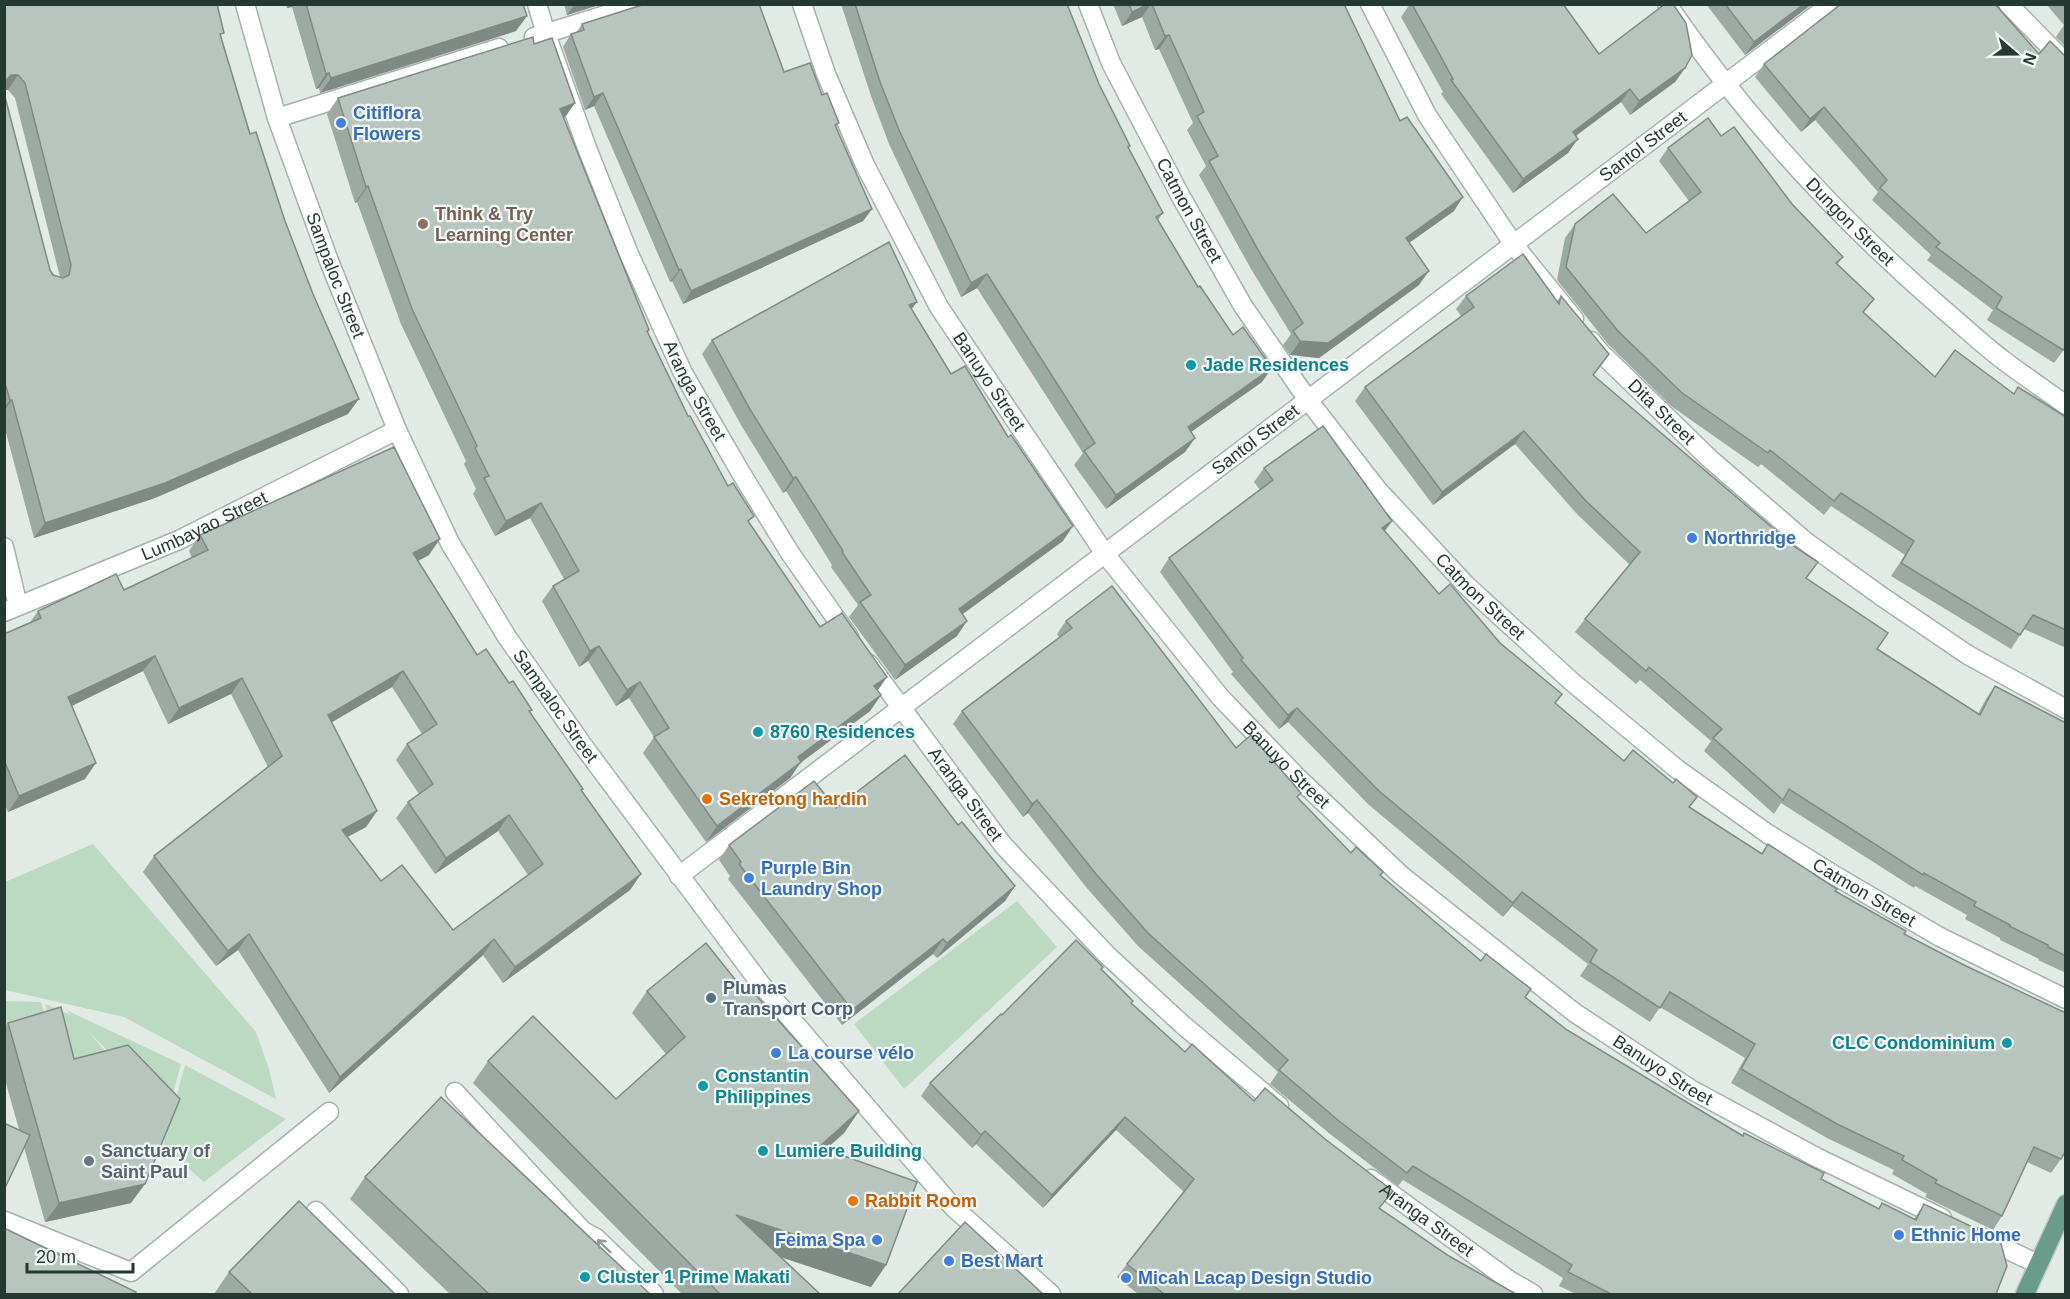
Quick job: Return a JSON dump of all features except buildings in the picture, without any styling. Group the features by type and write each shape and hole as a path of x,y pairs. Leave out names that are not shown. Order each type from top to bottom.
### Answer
{"main road":[{"path":"2025,1294 2066,1204"}],"street":[{"name":"Sampaloc Street","path":"245,4 278,118 329,261 397,430 450,543 507,637 584,747 760,983 953,1207 1051,1294"},
{"name":"Aranga Street","path":"537,4 587,148 625,243 683,373 790,553 1003,845 1099,947 1183,1025 1296,1121"},
{"path":"278,118 641,4"},
{"name":"Banuyo Street","path":"802,4 826,74 865,165 939,307 1105,554 1221,698 1298,778 1402,876 1575,1013 1692,1090 1816,1157 2038,1264"},
{"name":"Catmon Street","path":"1088,4 1112,63 1180,195 1243,306 1308,400 1377,489 1466,585 1570,681 1677,769 1768,834 1940,937 2066,999"},
{"name":"Dita Street","path":"1370,4 1427,115 1514,245 1600,352 1710,459 1805,541 1968,655 2066,709"},
{"name":"Dungon Street","path":"1667,4 1725,85 1828,202 1906,278 2002,359 2066,405"},
{"name":"Santol Street","path":"679,876 1831,4"},
{"path":"2008,4 2066,63"},
{"name":"Lumbayao Street","path":"11,609 180,540 397,430"},
{"path":"4,547 11,609"},
{"path":"455,1092 583,1230 596,1238 654,1294"},
{"path":"5,1221 131,1272 329,1112"},
{"name":"Aranga Street","path":"1359,1171 1509,1280 1533,1294"},
{"path":"316,1211 399,1294"}],"green space":[{"path":"93,844 256,1032 269,1069 276,1099 124,1017 5,990 5,882"},
{"path":"1017,901 1057,947 904,1089 854,1024"},
{"path":"5,1001 41,1002 47,1023 5,1035"},
{"path":"45,1004 71,1015 66,1010 181,1064 168,1111 86,1029 112,1059 67,1073"},
{"path":"185,1065 286,1119 204,1182 163,1146"}],"place":[{"name":"Citiflora Flowers","path":"341,123"},
{"name":"Think & Try Learning Center","path":"423,224"},
{"name":"Jade Residences","path":"1191,365"},
{"name":"Northridge","path":"1692,538"},
{"name":"8760 Residences","path":"758,732"},
{"name":"Sekretong hardin","path":"707,799"},
{"name":"Purple Bin Laundry Shop","path":"749,878"},
{"name":"Plumas Transport Corp","path":"711,998"},
{"name":"CLC Condominium","path":"2007,1043"},
{"name":"La course vélo","path":"776,1053"},
{"name":"Constantin Philippines","path":"703,1086"},
{"name":"Lumiere Building","path":"763,1151"},
{"name":"Sanctuary of Saint Paul","path":"89,1161"},
{"name":"Rabbit Room","path":"853,1201"},
{"name":"Ethnic Home","path":"1899,1235"},
{"name":"Feima Spa","path":"877,1240"},
{"name":"Best Mart","path":"949,1261"},
{"name":"Cluster 1 Prime Makati","path":"585,1277"},
{"name":"Micah Lacap Design Studio","path":"1126,1278"}]}
